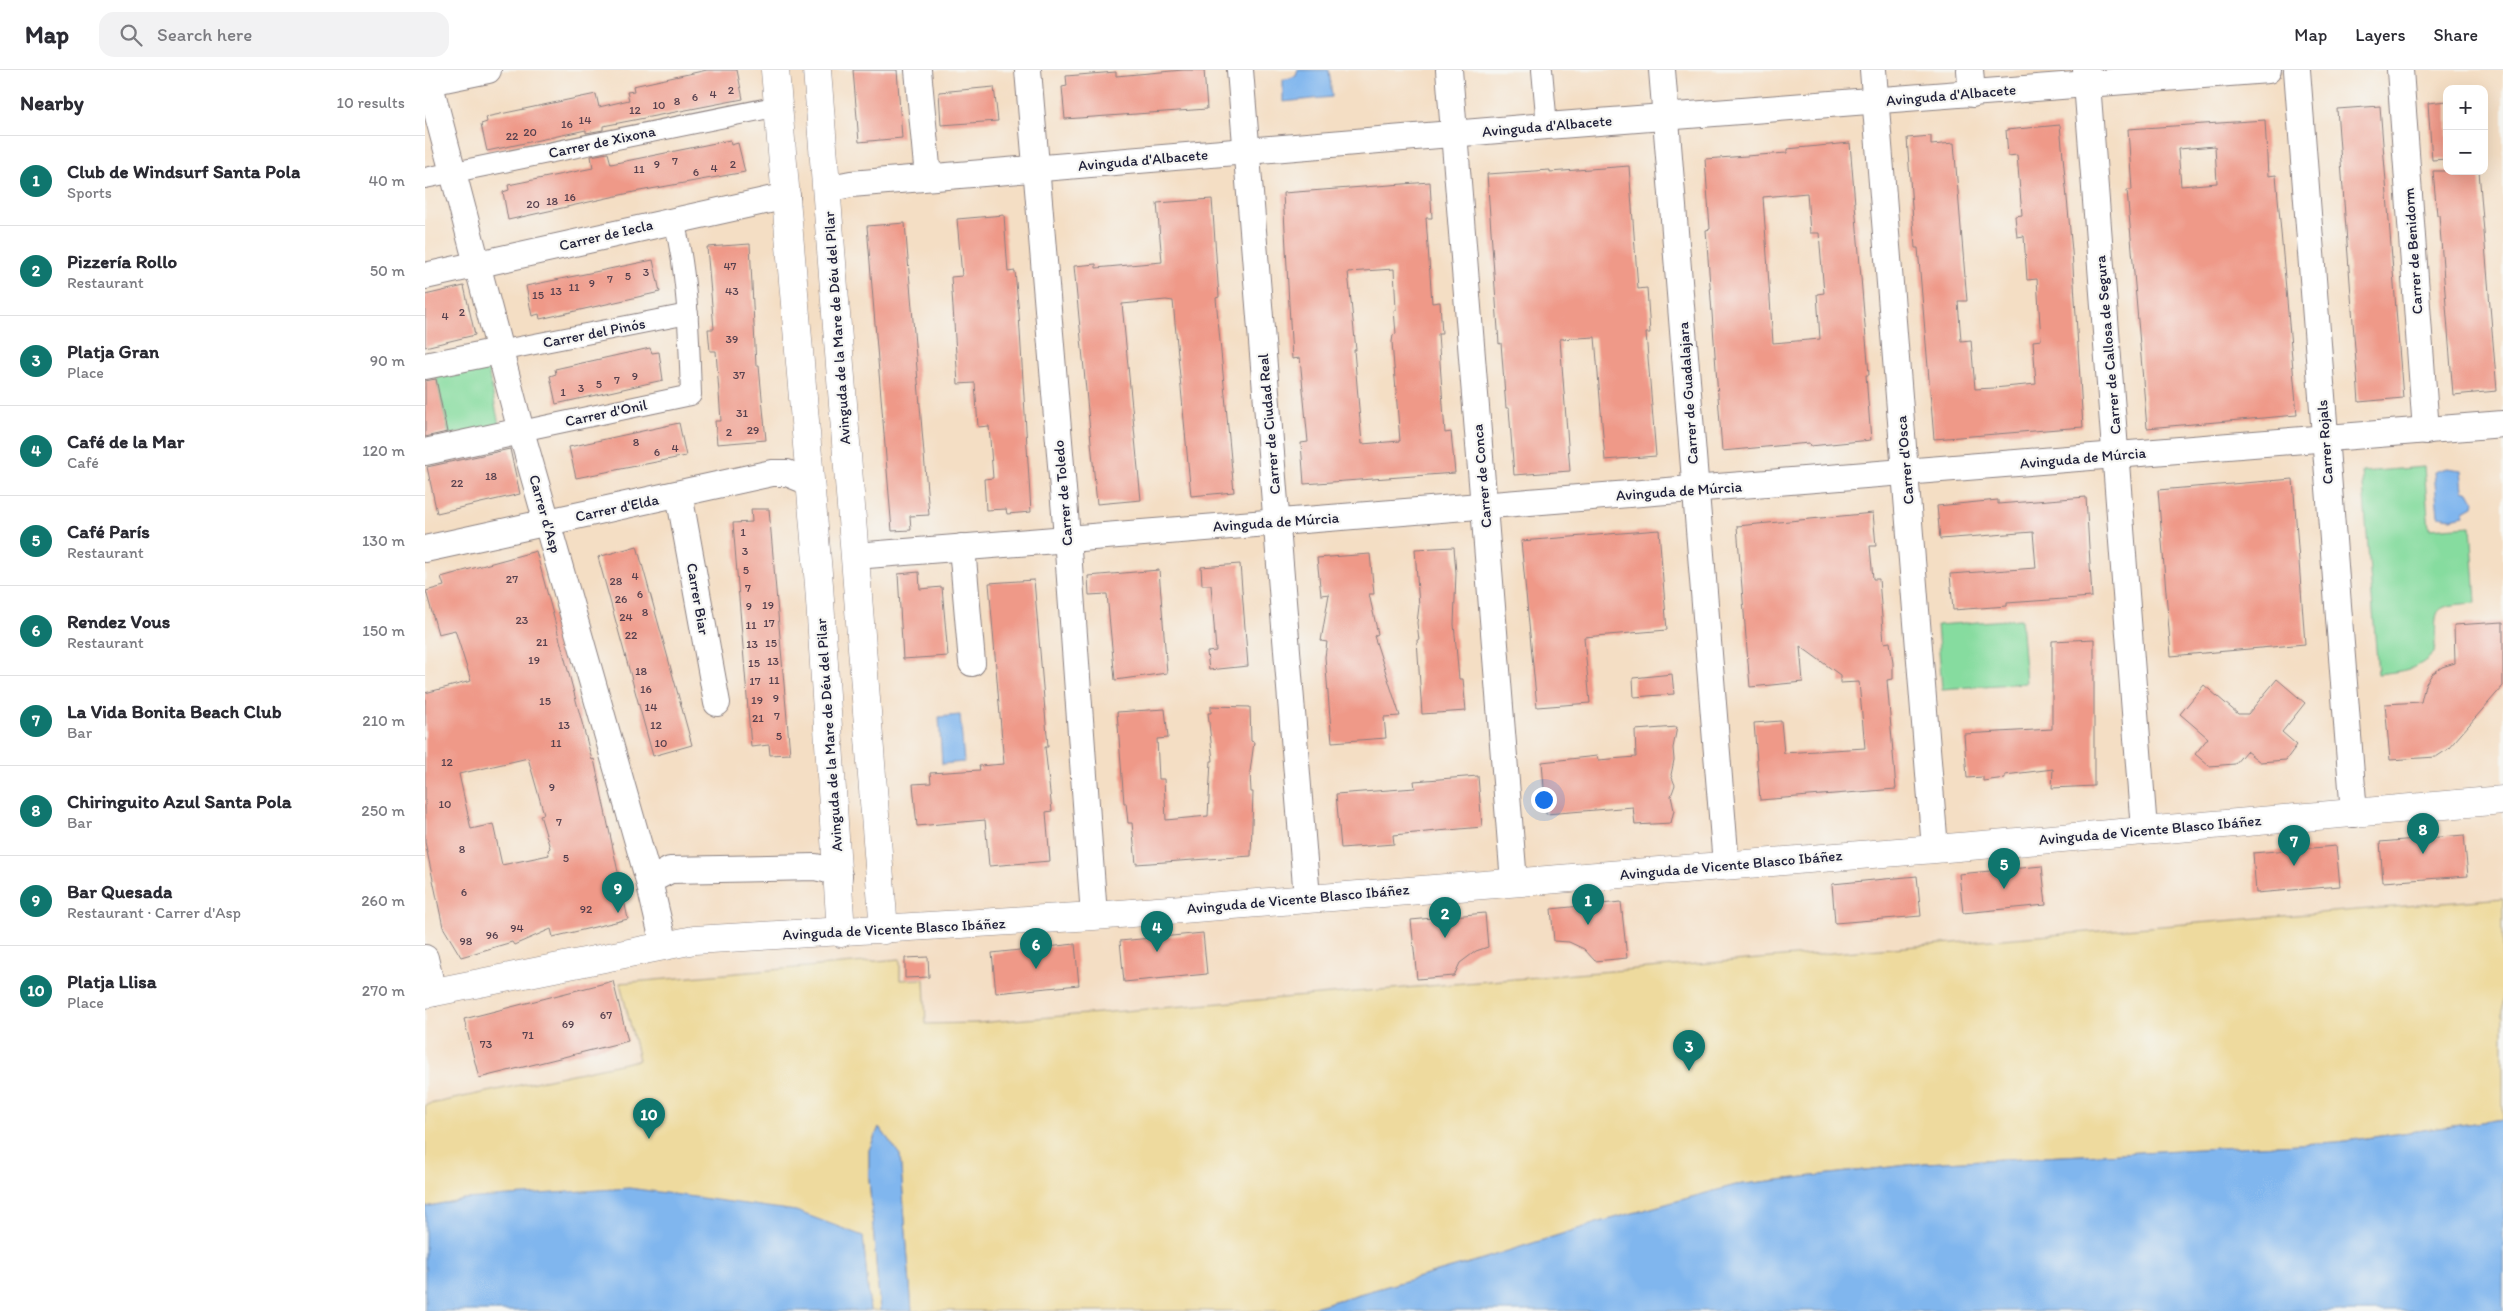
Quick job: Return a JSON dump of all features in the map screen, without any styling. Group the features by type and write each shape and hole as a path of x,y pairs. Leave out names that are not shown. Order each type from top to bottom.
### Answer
{"street":[{"path":"426,78 488,70"},
{"name":"Avinguda de la Mare de Déu del Pilar","path":"775,70 787,196 814,539 839,876 841,932"},
{"name":"Avinguda de la Mare de Déu del Pilar","path":"817,70 884,930"},
{"path":"918,70 928,177"},
{"name":"Carrer de Toledo","path":"1028,70 1067,537 1094,916"},
{"name":"Carrer de Ciudad Real","path":"1240,70 1307,898"},
{"name":"Carrer de Conca","path":"1449,70 1514,882"},
{"path":"1542,70 1547,126"},
{"name":"Carrer de Guadalajara","path":"1662,70 1725,865"},
{"name":"Carrer d'Osca","path":"1873,70 1935,849"},
{"name":"Avinguda d'Albacete","path":"827,189 851,184 928,177 1876,101 1971,82 2268,70"},
{"name":"Carrer Rojals","path":"2297,70 2353,814"},
{"name":"Carrer de Benidorm","path":"2400,70 2426,431"},
{"name":"Carrer de Callosa de Segura","path":"2086,77 2144,830"},
{"name":"Carrer d'Asp","path":"426,78 453,172 521,431 649,881 663,945"},
{"name":"Carrer de Xixona","path":"425,178 779,106"},
{"name":"Avinguda de la Mare de Déu del Pilar","path":"787,196 827,189"},
{"name":"Carrer de Iecla","path":"425,276 787,196"},
{"path":"674,220 679,241 688,314"},
{"name":"Carrer del Pinós","path":"499,351 688,314"},
{"name":"Carrer d'Onil","path":"521,431 691,394 688,314"},
{"path":"425,366 499,351"},
{"name":"Avinguda de Múrcia","path":"855,556 1067,537 1695,490 2503,424"},
{"path":"425,452 521,431"},
{"name":"Carrer d'Elda","path":"425,549 772,474 787,474 809,482"},
{"name":"Carrer Biar","path":"679,494 717,703"},
{"path":"814,539 826,551 839,555 855,556"},
{"path":"962,547 972,663"},
{"name":"Avinguda de Vicente Blasco Ibáñez","path":"429,994 694,940 1094,916 1935,849 2503,800"},
{"path":"649,881 670,870 815,867 829,870 839,876"},
{"path":"425,958 429,994"}],"green space":[{"path":"487,365 499,425 449,435 436,376"},
{"path":"2424,467 2429,529 2471,526 2476,603 2449,606 2438,613 2434,653 2428,659 2415,667 2378,674 2362,472"},
{"path":"2021,619 2026,683 1942,689 1937,625"}],"sand":[{"path":"2503,898 2503,1119 2338,1142 1925,1163 1736,1185 1600,1222 1473,1262 1299,1311 912,1311 900,1155 879,1127 869,1150 869,1179 880,1311 870,1311 863,1236 464,1199 425,1207 425,1105 639,1060 620,983 900,959 900,980 924,979 926,1024 977,1023"}],"water":[{"path":"1298,70 1329,70 1332,97 1283,102 1283,80 1296,76"},
{"path":"2447,468 2461,470 2463,490 2469,492 2474,501 2473,506 2464,511 2464,515 2451,518 2438,516 2434,472"},
{"path":"960,715 964,762 942,764 939,717"},
{"path":"2503,1119 2503,1311 1299,1311 1473,1262 1600,1222 1736,1185 1925,1163 2338,1142"},
{"path":"879,1127 900,1155 912,1311 880,1311 869,1179 869,1150"},
{"path":"629,1188 796,1211 863,1236 870,1311 425,1311 425,1207 464,1199"}],"building":[{"path":"707,70 737,70 743,99 603,126 603,130 586,133 586,130 487,151 481,124 487,122 486,117 596,94 599,107 629,100 627,92 634,91 633,86"},
{"path":"853,70 897,70 902,138 859,142"},
{"path":"1204,70 1207,109 1065,119 1062,87 1067,86 1066,76 1116,72 1116,76"},
{"path":"994,87 998,121 941,125 939,92"},
{"path":"2443,101 2443,159 2432,160 2428,103"},
{"path":"2380,106 2403,398 2359,402 2337,109"},
{"path":"2265,120 2268,176 2276,175 2297,415 2147,428 2127,190 2132,190 2128,129","holes":["2215,146 2217,183 2181,186 2178,149"]},
{"path":"2060,125 2072,251 2083,427 1934,439 1918,248 1915,248 1907,138 1931,136 1931,145 1954,143 1967,301 1958,301 1961,341 1971,340 1975,389 1994,388 2036,384 2033,341 2041,340 2037,279 2027,280 2024,236 2017,237 2015,216 2022,215 2017,155 2008,156 2006,130"},
{"path":"730,140 731,145 738,143 745,172 634,192 508,220 503,192 509,190 508,185 593,168 591,156 608,153 611,164"},
{"path":"1850,143 1869,375 1866,375 1871,440 1810,446 1809,443 1722,451 1706,230 1710,229 1705,159 1787,153 1787,149","holes":["1807,193 1810,233 1819,233 1824,293 1817,294 1820,339 1773,343 1763,197"]},
{"path":"1629,166 1638,289 1647,288 1650,333 1646,333 1656,456 1605,460 1595,337 1560,339 1570,471 1514,475 1509,408 1506,408 1501,343 1499,344 1487,174 1550,170 1550,172"},
{"path":"2433,171 2443,171 2443,175 2479,175 2497,391 2453,395 2439,215 2437,215"},
{"path":"1430,182 1432,218 1426,218 1432,303 1440,302 1442,334 1438,334 1445,433 1451,432 1455,473 1304,484 1301,443 1308,442 1300,358 1292,359 1283,193","holes":["1394,269 1396,310 1394,310 1396,334 1393,335 1392,342 1400,441 1362,444 1354,350 1356,350 1348,272"]},
{"path":"1212,199 1219,297 1216,298 1234,492 1191,496 1173,301 1166,300 1122,304 1141,500 1097,504 1074,266 1096,264 1096,268 1162,262 1157,203"},
{"path":"1004,215 1008,272 1015,271 1019,315 1031,512 1007,514 1006,509 986,510 984,479 993,478 989,426 978,427 975,383 958,384 951,277 962,276 957,219"},
{"path":"905,223 929,515 910,516 911,530 892,531 867,226"},
{"path":"750,244 756,366 759,366 766,440 717,444 715,421 721,421 716,351 710,351 708,329 714,329 707,247"},
{"path":"653,260 660,292 540,319 539,314 532,316 526,286"},
{"path":"464,286 475,335 425,347 425,295"},
{"path":"650,348 652,353 659,352 663,380 556,404 550,376 556,374 555,369"},
{"path":"436,379 447,432 425,437 425,381"},
{"path":"679,423 686,456 576,478 569,447"},
{"path":"510,449 520,494 437,513 427,467"},
{"path":"2293,479 2305,644 2171,656 2158,490"},
{"path":"2086,497 2092,597 2007,603 2007,606 1953,610 1950,574 2036,568 2033,532 1940,539 1937,506 1998,500 1998,504"},
{"path":"751,509 769,509 790,754 770,755 769,745 751,747 733,523 752,522"},
{"path":"1873,513 1876,546 1870,546 1873,579 1879,579 1884,643 1890,642 1893,663 1893,679 1887,680 1896,789 1760,800 1754,723 1781,721 1784,753 1865,748 1859,682 1840,683 1840,675 1800,646 1803,682 1750,687 1737,526"},
{"path":"1659,530 1667,630 1584,637 1590,703 1537,707 1521,541"},
{"path":"637,546 692,745 653,756 598,557"},
{"path":"1454,547 1456,573 1454,624 1459,679 1463,679 1466,711 1422,714 1417,640 1419,640 1417,623 1419,606 1415,549"},
{"path":"536,551 592,760 594,759 628,919 553,937 551,929 514,945 512,942 461,957 443,927 425,842 425,693 471,681 455,630 438,634 426,591 444,586 441,577","holes":["528,758 544,814 540,815 550,848 548,850 549,855 502,865 493,824 471,829 459,774"]},
{"path":"1370,554 1374,594 1369,594 1378,634 1374,636 1400,716 1384,717 1386,738 1332,742 1325,657 1327,642 1321,641 1329,594 1321,595 1317,558"},
{"path":"1240,564 1248,666 1209,670 1207,652 1216,651 1211,585 1202,585 1201,567"},
{"path":"1159,570 1167,673 1115,680 1107,594 1089,595 1088,576"},
{"path":"919,572 920,589 942,587 948,656 903,659 898,574"},
{"path":"1034,580 1048,747 1045,747 1052,811 1046,812 1050,861 989,866 985,820 917,826 913,784 931,783 930,773 980,770 979,766 1004,764 989,583"},
{"path":"2503,622 2503,686 2448,749 2436,757 2390,760 2385,704 2421,702 2425,685 2432,674 2442,667 2455,663 2454,625"},
{"path":"2094,639 2094,786 2052,788 2053,769 2005,775 2005,778 1983,781 1983,777 1967,778 1964,734 2052,729 2052,641"},
{"path":"1672,674 1674,694 1634,697 1633,678"},
{"path":"2277,679 2305,703 2282,732 2297,745 2286,760 2260,762 2246,751 2235,764 2209,766 2195,754 2208,738 2180,714 2204,685 2238,714 2248,714"},
{"path":"1211,706 1250,707 1251,741 1254,742 1250,772 1251,792 1253,792 1251,856 1136,864 1132,823 1128,823 1126,803 1124,803 1117,712 1165,709 1168,738 1157,739 1159,779 1164,779 1166,820 1208,816 1211,761 1213,761 1208,713 1211,713"},
{"path":"1677,727 1671,775 1675,785 1671,796 1674,810 1671,823 1635,825 1633,807 1546,814 1542,762 1597,756 1598,760 1636,757 1635,730"},
{"path":"1478,776 1482,827 1393,835 1394,844 1341,848 1336,794 1415,788 1414,781"},
{"path":"2464,835 2468,876 2383,882 2380,842"},
{"path":"2336,846 2340,886 2256,893 2253,853"},
{"path":"2042,866 2046,905 1963,913 1959,874"},
{"path":"1917,876 1921,916 1835,923 1832,884"},
{"path":"1621,902 1627,958 1595,961 1584,949 1569,942 1554,941 1551,909"},
{"path":"1485,913 1488,947 1476,951 1460,963 1454,976 1417,979 1411,920"},
{"path":"1203,933 1207,974 1124,982 1120,941"},
{"path":"1075,944 1079,985 996,993 992,953"},
{"path":"928,957 929,977 905,978 905,958"},
{"path":"613,981 628,1041 479,1078 464,1019"}],"place":[{"name":"Chiringuito Azul Santa Pola","path":"2423,854"},
{"name":"La Vida Bonita Beach Club","path":"2294,866"},
{"name":"Café París","path":"2004,889"},
{"name":"Bar Quesada","path":"618,913"},
{"name":"Club de Windsurf Santa Pola","path":"1588,925"},
{"name":"Pizzería Rollo","path":"1445,938"},
{"name":"Café de la Mar","path":"1157,952"},
{"name":"Rendez Vous","path":"1036,969"},
{"name":"Platja Gran","path":"1689,1071"},
{"name":"Platja Llisa","path":"649,1139"}]}
